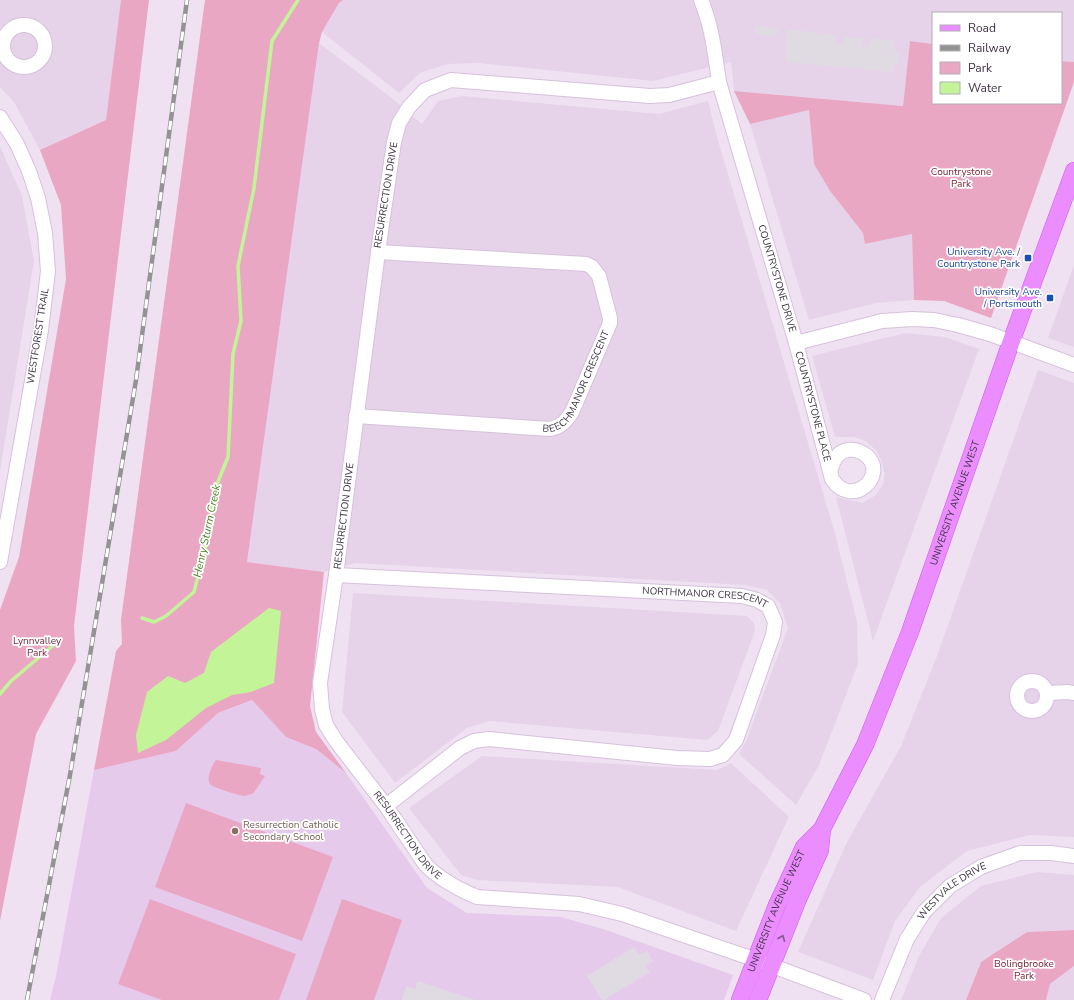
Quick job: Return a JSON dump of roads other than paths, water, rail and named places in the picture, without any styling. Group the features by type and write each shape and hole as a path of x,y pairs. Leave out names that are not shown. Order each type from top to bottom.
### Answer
{"main road":[{"name":"UNIVERSITY AVENUE WEST","path":"758,1000 763,963 777,905 804,848 822,829 866,745 907,640 1011,342 1074,171"},
{"name":"UNIVERSITY AVENUE WEST","path":"740,1000 763,963"}],"street":[{"name":"COUNTRYSTONE DRIVE","path":"701,0 707,15 719,82 796,343 882,321 912,319 934,320 958,325 1011,342 1074,365"},
{"name":"RESURRECTION DRIVE","path":"719,82 669,95 650,96 451,80 425,90 409,107 399,123 394,142 378,252 336,575 320,683 322,709 326,725 336,741 386,806 425,864 433,872 463,892 477,897 589,906 622,914 864,1000"},
{"name":"WESTFOREST TRAIL","path":"0,117 20,149 38,198 45,233 48,271 41,330 0,562"},
{"name":"BEECHMANOR CRESCENT","path":"356,416 550,429 558,428 566,421 572,412 610,323 599,276 592,267 586,264 378,252"},
{"name":"COUNTRYSTONE PLACE","path":"796,343 831,469"},
{"name":"NORTHMANOR CRESCENT","path":"336,575 742,596 757,600 768,606 775,622 773,635 736,740 723,755 710,759 677,758 489,739 474,741 460,748 386,806"},
{"path":"1047,693 1074,693"},
{"name":"WESTVALE DRIVE","path":"882,1000 907,938 924,912 950,886 981,867 1020,854 1051,853 1074,856"}],"water":[{"path":"269,608 281,611 274,683 251,692 232,695 206,708 166,740 138,753 136,735 147,692 168,676 185,683 204,673 211,652"}],"waterway":[{"path":"142,618 154,622 166,616 194,592 209,532 215,489 228,457 233,354 241,321 238,266 254,188 272,41 298,0"},
{"name":"Henry Sturm Creek","path":"0,694 11,681 56,643"}],"railway":[{"path":"27,1000 70,775 136,380 187,0"}],"place":[{"name":"University Ave. / Countrystone Park","path":"1028,258"},
{"name":"University Ave. / Portsmouth","path":"1050,298"},
{"name":"Resurrection Catholic Secondary School","path":"235,831"}],"park label":[{"name":"Countrystone Park","path":"961,178"},
{"name":"Lynnvalley Park","path":"37,646"},
{"name":"Bolingbrooke Park","path":"1024,970"}]}
